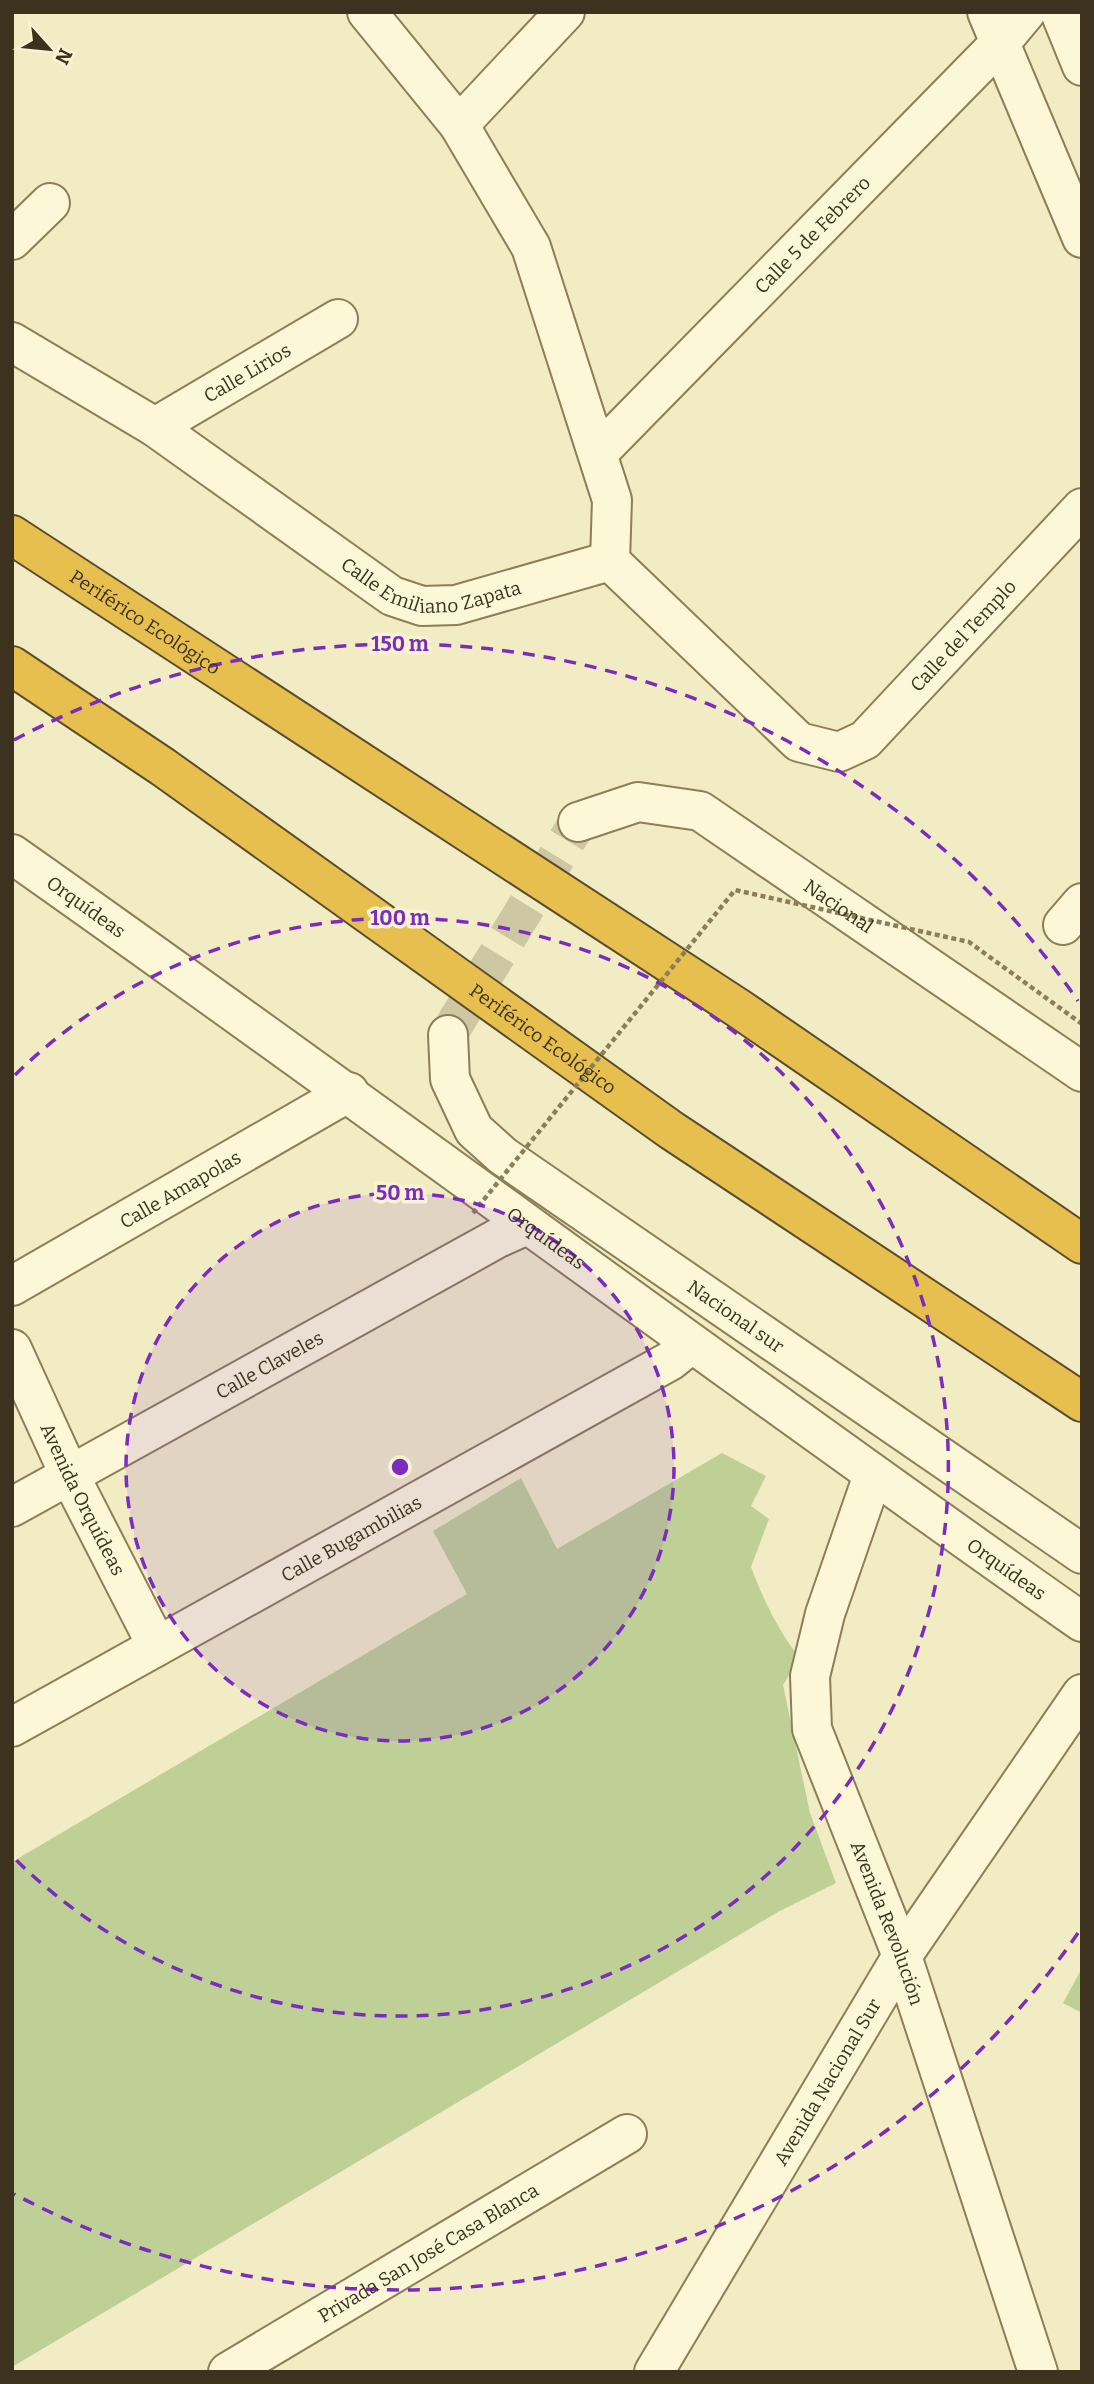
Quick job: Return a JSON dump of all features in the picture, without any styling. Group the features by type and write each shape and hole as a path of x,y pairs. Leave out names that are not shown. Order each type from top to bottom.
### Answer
{"highway":[{"name":"Periférico Ecológico","path":"12,535 738,1008 1082,1244"},
{"name":"Periférico Ecológico","path":"12,666 163,767 671,1130 1082,1402"}],"street":[{"path":"367,12 459,125 536,258 612,500 610,562"},
{"path":"459,125 565,12"},
{"name":"Calle 5 de Febrero","path":"598,453 994,27 1026,12"},
{"path":"1060,12 1082,66"},
{"path":"994,27 1082,237"},
{"path":"12,240 50,203"},
{"name":"Calle Lirios","path":"155,427 338,319"},
{"name":"Calle Emiliano Zapata","path":"12,342 155,427 392,596 422,606 456,605 610,562"},
{"name":"Calle del Templo","path":"610,562 799,742 839,752 865,740 1082,508"},
{"name":"Nacional","path":"578,822 638,803 700,811 1082,1072"},
{"name":"Orquídeas","path":"12,854 349,1092 690,1345 1082,1622"},
{"name":"Nacional sur","path":"448,1035 450,1079 474,1130 503,1156 1082,1554"},
{"name":"Calle Amapolas","path":"12,1286 349,1092"},
{"name":"Calle Claveles","path":"12,1507 498,1238 527,1225"},
{"name":"Calle Bugambilias","path":"12,1727 670,1360 690,1345"},
{"name":"Avenida Orquídeas","path":"12,1349 70,1476 157,1646"},
{"name":"Avenida Revolución","path":"873,1475 825,1614 810,1675 812,1728 902,1956 1038,2372"},
{"name":"Avenida Nacional Sur","path":"654,2372 902,1956 1082,1694"},
{"name":"Privada San José Casa Blanca","path":"228,2372 627,2134"}],"path":[{"path":"472,1213 735,890 969,942 1082,1024"}],"green space":[{"path":"722,1453 766,1476 751,1506 769,1519 751,1567 772,1615 800,1658 783,1685 810,1813 836,1883 778,1912 12,2367 12,1862 467,1594 433,1531 521,1478 557,1549"},
{"path":"1082,1968 1082,2013 1063,2003"}],"tunnel":[{"path":"448,1035 578,822"}]}
